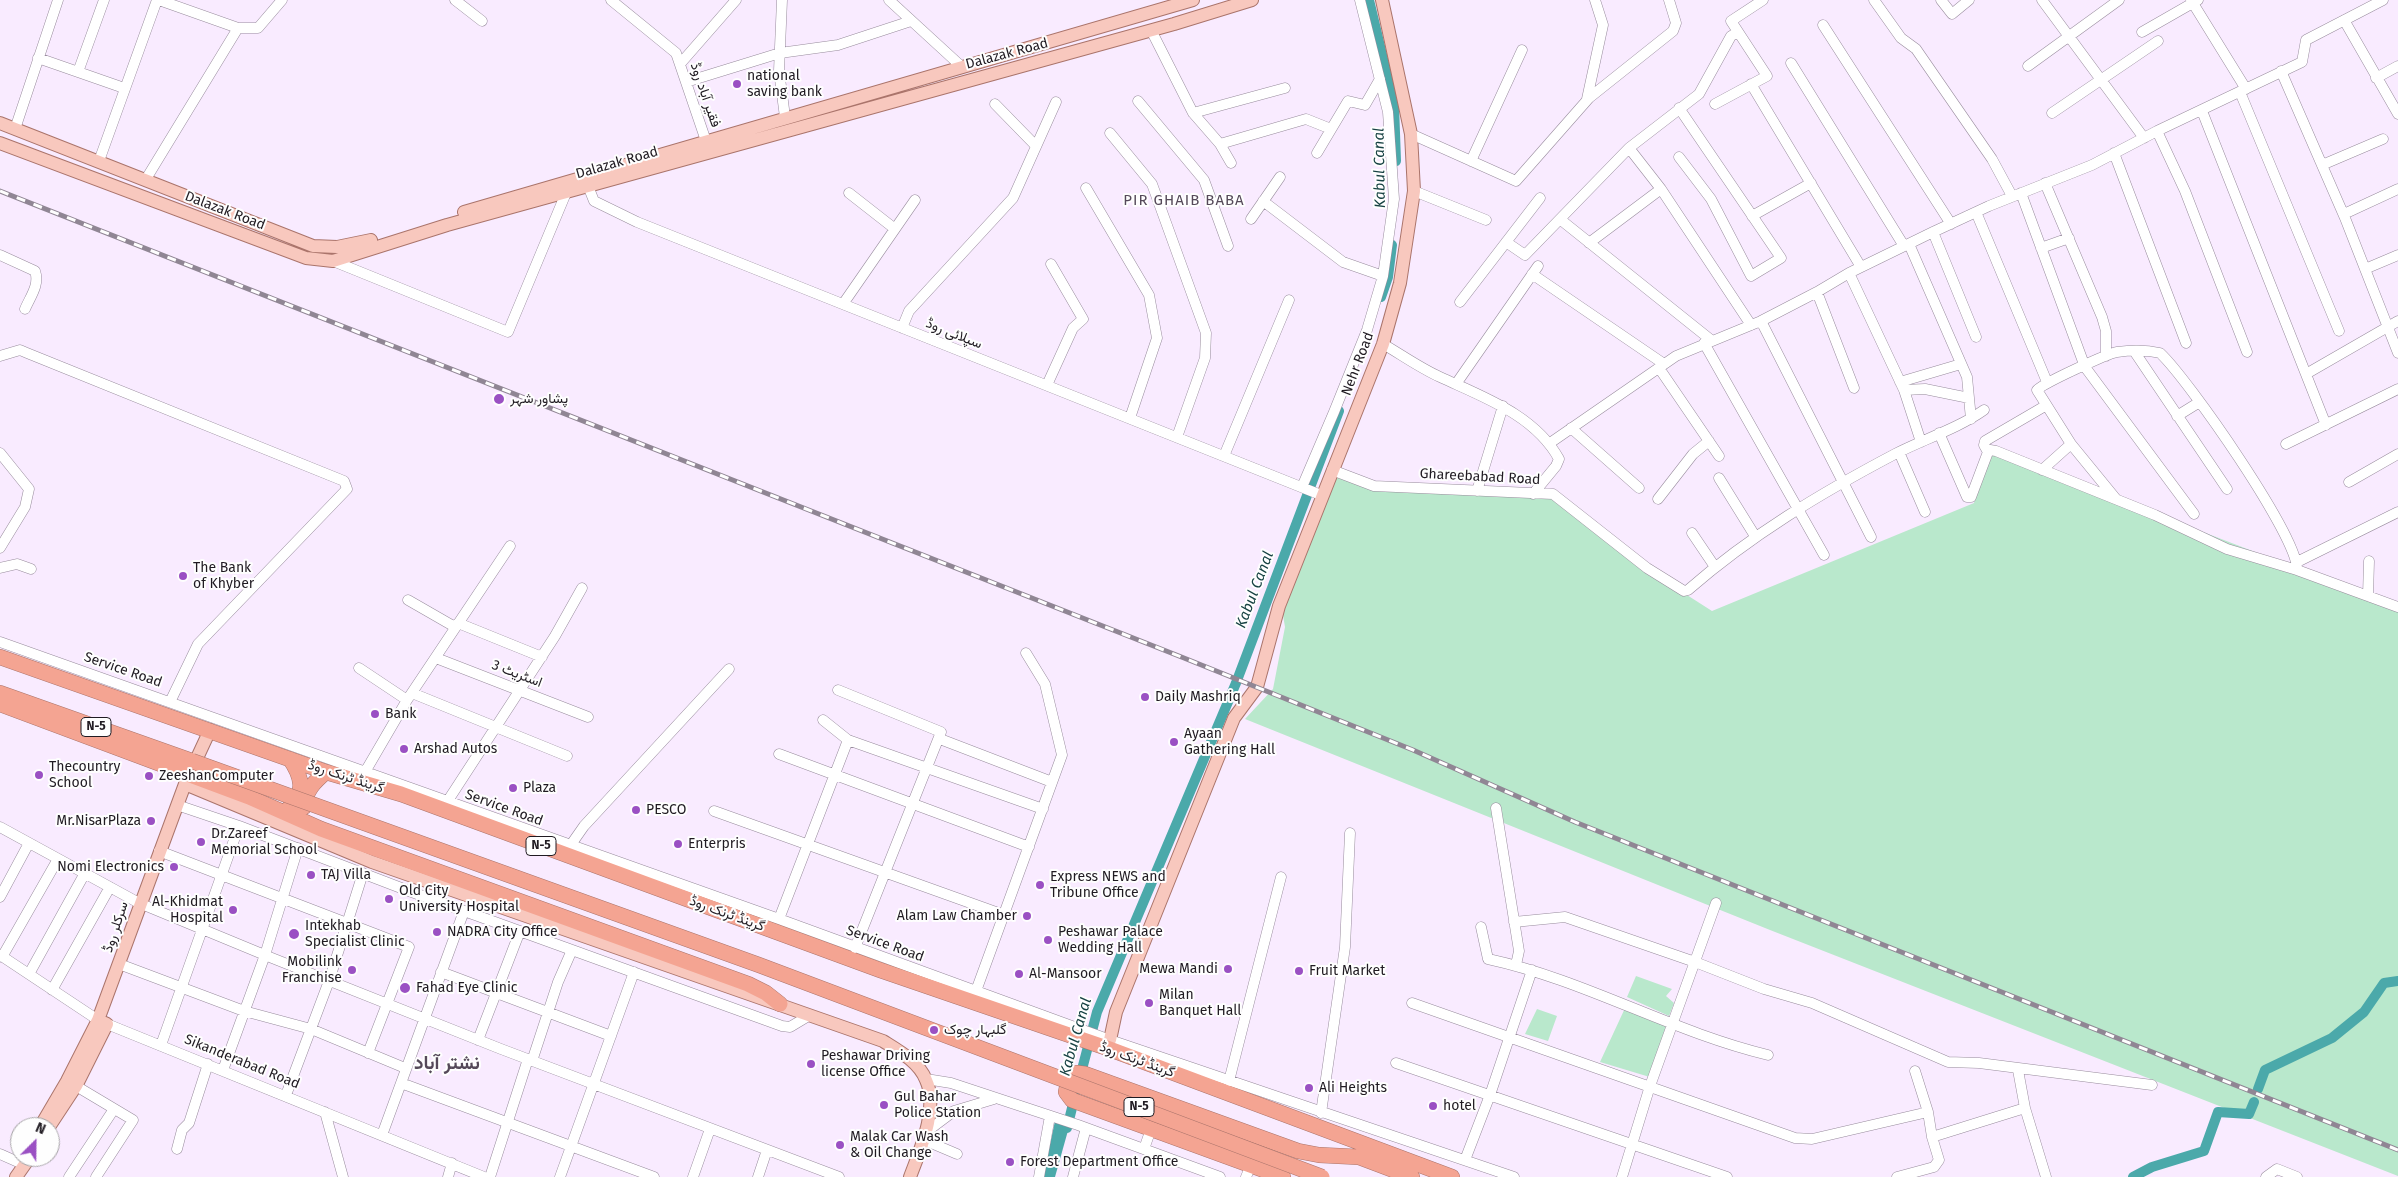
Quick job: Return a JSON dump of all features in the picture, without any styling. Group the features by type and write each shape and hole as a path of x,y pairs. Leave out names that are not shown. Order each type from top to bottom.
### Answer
{"highway":[{"name":"گرینڈ ٹرنک روڈ","path":"0,657 326,772 401,794 880,970 1106,1042 1452,1177"},
{"name":"N-5","path":"0,693 759,965 1322,1177"},
{"path":"0,704 186,779 280,811 309,824 748,984 766,993 780,1004"},
{"path":"280,811 291,807 301,784 300,775 290,759"},
{"path":"309,824 303,815 305,796 317,780 326,772"},
{"path":"1283,1177 1249,1171 1151,1129 1072,1100 1066,1092 1069,1077 1072,1074 1085,1074 1298,1151 1319,1155 1359,1157 1412,1177"}],"main road":[{"name":"Dalazak Road","path":"679,155 706,141 764,130 785,118 1193,0"},
{"name":"Dalazak Road","path":"5,144 306,258 334,261 562,191 587,181 764,130 962,82 1252,0"},
{"name":"Nehr Road","path":"1106,1042 1116,1012 1234,718 1256,687 1278,606 1383,344 1400,283 1414,191 1411,134 1382,0"},
{"path":"960,67 962,82"},
{"name":"Dalazak Road","path":"0,123 150,180 305,243 337,248 357,245 562,191"},
{"path":"5,144 15,129"},
{"path":"148,198 150,180"},
{"name":"سرکلر روڈ","path":"46,1117 103,1022 139,903 186,779 210,730"},
{"path":"186,779 372,862 883,1041 909,1059 926,1080 929,1096 925,1136 910,1177"},
{"path":"56,1117 76,1086 103,1022"},
{"path":"8,1177 16,1167"}],"street":[{"path":"15,129 58,0"},
{"path":"78,72 104,0"},
{"path":"99,161 124,88 158,0 238,28 258,28 282,0"},
{"path":"455,0 482,21"},
{"name":"فقیر آباد روڈ","path":"611,0 676,53 706,141"},
{"path":"680,64 736,0"},
{"path":"782,0 779,71 785,118"},
{"path":"889,0 899,7 911,21 960,67"},
{"path":"1302,487 1363,339 1383,276 1394,199 1388,112 1360,0"},
{"path":"1587,99 1603,25 1595,0"},
{"path":"1411,134 1516,181 1587,99 1673,31 1676,23 1669,0"},
{"path":"1715,104 1767,76 1731,21 1763,0"},
{"path":"1874,0 1901,38 1916,49 2017,194 2041,248 2085,367 2194,514"},
{"path":"1941,0 1952,14 1969,0"},
{"path":"2042,0 2144,138"},
{"path":"2028,66 2119,0"},
{"path":"1550,443 1662,366 1708,342 1756,323 1817,292 1849,272 1933,232 2114,153 2302,62 2306,40 2383,0"},
{"path":"2142,32 2194,1 2243,91 2339,331"},
{"path":"2344,20 2398,114"},
{"path":"686,82 780,53 838,45 911,21"},
{"path":"1823,25 1951,224"},
{"path":"150,180 238,28"},
{"path":"1151,30 1193,113 1220,144 1231,163"},
{"path":"1506,242 1525,255 1629,148 1699,94 1731,36 1738,32"},
{"path":"2052,113 2158,40"},
{"path":"1471,161 1522,50"},
{"path":"38,58 124,88"},
{"path":"1791,63 1906,245 1967,377 1971,419"},
{"path":"2376,78 2398,66"},
{"path":"2281,71 2344,214 2398,353"},
{"path":"1317,153 1348,101 1365,105 1380,79"},
{"path":"1751,84 1861,267"},
{"path":"1193,113 1285,88"},
{"path":"1138,101 1204,180 1228,246"},
{"path":"902,328 909,311 1013,198 1056,102"},
{"path":"995,104 1036,146"},
{"path":"1679,108 1781,258 1751,276 1711,199 1679,157"},
{"path":"2202,110 2326,425"},
{"path":"1220,144 1306,119 1331,129"},
{"path":"2157,131 2185,191 2247,352"},
{"path":"1110,133 1152,184 1206,333 1205,358 1177,437"},
{"path":"2322,165 2383,139"},
{"path":"1629,148 1661,189 1756,323 1844,481 1871,537"},
{"path":"2114,153 2186,342"},
{"path":"1251,219 1280,177"},
{"name":"سپلائی روڈ","path":"587,181 594,201 637,222 1321,495"},
{"path":"1752,216 1811,183"},
{"path":"2045,183 2102,317 2106,331 2106,356"},
{"path":"1086,188 1149,295 1157,338 1130,418"},
{"path":"1589,242 1661,189"},
{"path":"2344,214 2398,189"},
{"path":"334,261 508,332 562,191"},
{"path":"1414,191 1486,220"},
{"path":"849,193 895,229"},
{"path":"1460,302 1540,198"},
{"path":"843,304 915,200"},
{"path":"1263,201 1343,262 1383,276"},
{"path":"1976,212 2047,382"},
{"path":"1560,220 1708,342 1824,555"},
{"path":"1933,232 1976,337"},
{"path":"2041,248 2069,238"},
{"path":"0,255 35,271 37,278 36,286 25,309"},
{"path":"2365,268 2398,255"},
{"path":"1047,386 1073,328 1083,319 1051,264"},
{"path":"1456,384 1535,270 1662,366 1719,456"},
{"path":"1849,272 1902,386 1920,442"},
{"path":"1817,292 1854,388"},
{"path":"1224,456 1288,300"},
{"path":"2306,374 2398,321"},
{"path":"1383,344 1456,384 1503,406 1550,443 1559,459 1556,466 1533,494"},
{"path":"0,356 20,350 344,480 346,484 347,490 198,644 170,702"},
{"path":"2134,351 2227,489"},
{"path":"2117,500 2071,444 2045,406 2037,390 2047,382 2085,367 2115,352 2160,353 2219,429 2262,495 2297,566"},
{"path":"1902,386 1961,364"},
{"path":"1902,386 1925,388 1969,398"},
{"path":"2286,444 2398,389"},
{"path":"2177,416 2198,403"},
{"path":"1477,491 1503,406"},
{"path":"1988,452 1984,445 1985,441 2045,406"},
{"path":"1692,533 1715,567 1754,536 1844,481 1920,442 1971,419 1984,410"},
{"path":"1571,428 1639,488"},
{"path":"1939,433 1967,498 1971,497 1988,452"},
{"path":"1658,499 1693,454 1709,441"},
{"path":"2042,470 2071,444"},
{"path":"1988,452 1990,450 1996,451 2155,515 2227,549 2297,566 2398,607"},
{"path":"1900,452 1925,512"},
{"path":"0,453 29,489 25,507 0,548"},
{"path":"2349,482 2398,454"},
{"name":"Ghareebabad Road","path":"1332,470 1374,486 1554,494 1647,568 1676,588 1688,590 1715,567"},
{"path":"1718,478 1754,536"},
{"path":"2297,566 2398,512"},
{"path":"364,772 410,697 510,546"},
{"path":"2368,596 2370,561"},
{"path":"0,568 16,564 30,569"},
{"path":"447,802 542,656 582,588"},
{"path":"408,600 457,625 542,656"},
{"name":"Service Road","path":"0,642 976,991 1081,1035"},
{"path":"976,991 1062,754 1045,684 1026,653"},
{"name":"اسٹریٹ 3","path":"436,658 588,717"},
{"path":"359,668 410,697 497,726 567,756"},
{"path":"570,846 584,826 729,669"},
{"path":"838,690 941,732 940,739 855,948"},
{"path":"823,720 848,740 1043,809"},
{"path":"940,739 1052,782"},
{"path":"778,920 848,740"},
{"path":"779,754 1029,847"},
{"path":"177,805 239,826 464,911 782,1026 790,1027 810,1014"},
{"path":"1496,808 1519,950 1516,965"},
{"path":"714,811 885,874 1004,915"},
{"path":"0,826 139,903 478,1040 834,1176"},
{"path":"161,1045 204,930 239,826"},
{"path":"1320,1113 1345,947 1350,833"},
{"path":"0,897 29,843"},
{"path":"223,1070 265,955 298,848"},
{"path":"159,851 222,876 283,897 409,947 368,1053"},
{"path":"1,956 58,859"},
{"path":"286,1096 329,981 363,873"},
{"path":"29,974 85,874"},
{"path":"1229,1081 1282,877"},
{"path":"52,990 110,887"},
{"path":"1622,1177 1634,1144 1650,1086 1716,903"},
{"path":"382,1135 464,911"},
{"path":"1514,922 1565,917 1695,962 1764,989 1812,1003 1948,1062 1979,1063 2018,1070 2152,1085"},
{"path":"1482,927 1488,959 1532,970 1673,1024 1768,1055"},
{"path":"478,1040 520,931"},
{"path":"490,1177 507,1123 549,1012 558,982 572,950"},
{"name":"Sikanderabad Road","path":"1,956 103,1022 484,1177"},
{"path":"120,964 244,1011 311,1029 405,1068"},
{"path":"1465,1160 1490,1095 1532,970"},
{"path":"441,972 611,1036"},
{"path":"560,1177 634,972"},
{"path":"1412,1003 1795,1138 1812,1139 1928,1112"},
{"path":"1106,1042 1229,1081 1514,1177"},
{"path":"1396,1063 1727,1177"},
{"path":"177,1148 182,1130 188,1123 208,1064"},
{"path":"2018,1070 2025,1108 2046,1177"},
{"path":"1897,1177 1938,1165 1939,1160 1932,1137 1928,1112 1914,1071"},
{"path":"926,1080 951,1083 994,1099 1082,1126 1220,1177"},
{"path":"401,1084 654,1177"},
{"path":"76,1086 133,1120 96,1177"},
{"path":"957,1154 925,1136 954,1111 994,1099"},
{"path":"1932,1137 2025,1108"},
{"path":"69,1177 114,1109"},
{"path":"325,1112 343,1177"},
{"path":"1039,1177 1054,1117"},
{"path":"1073,1177 1082,1126"},
{"path":"694,1177 710,1129"},
{"path":"1144,1149 1151,1129"},
{"path":"1425,1167 1433,1149"},
{"path":"758,1177 767,1150"},
{"path":"448,1177 452,1164"},
{"path":"2266,1177 2277,1169 2297,1177"}],"shaded area":[{"path":"1990,450 2398,607 2398,1176 1770,930 1245,719 1273,689 1285,627 1283,615 1321,495 1332,470 1374,486 1553,494 1676,588 1712,611 1974,503"},
{"path":"1636,976 1672,989 1666,996 1674,1003 1669,1016 1627,997"},
{"path":"1626,1006 1668,1022 1653,1078 1600,1062"},
{"path":"1537,1009 1557,1016 1548,1041 1525,1034"},
{"path":"1055,1121 1069,1127 1055,1177 1043,1177"}],"waterway":[{"name":"Kabul Canal","path":"1369,0 1394,105 1396,161"},
{"name":"Kabul Canal","path":"1381,297 1388,277 1392,245"},
{"name":"Kabul Canal","path":"1080,1077 1097,1012 1236,683 1339,411"},
{"path":"2258,1089 2265,1070 2332,1038 2364,1012 2384,983 2398,981"},
{"name":"Kabul Canal","path":"1067,1128 1075,1096"},
{"path":"2133,1177 2152,1167 2204,1151 2218,1112 2249,1114 2254,1102"}],"railway":[{"path":"0,191 1184,658 1413,750 1575,822 2398,1150"}],"place":[{"name":"national saving bank","path":"737,84"},
{"name":"پشاور شہر","path":"499,399"},
{"name":"The Bank of Khyber","path":"183,576"},
{"name":"Daily Mashriq","path":"1145,697"},
{"name":"Bank","path":"375,714"},
{"name":"Ayaan Gathering Hall","path":"1174,742"},
{"name":"Arshad Autos","path":"404,749"},
{"name":"Thecountry School","path":"39,775"},
{"name":"ZeeshanComputer","path":"149,776"},
{"name":"Plaza","path":"513,788"},
{"name":"PESCO","path":"636,810"},
{"name":"Mr.NisarPlaza","path":"151,821"},
{"name":"Dr.Zareef Memorial School","path":"201,842"},
{"name":"Enterpris","path":"678,844"},
{"name":"Nomi Electronics","path":"174,867"},
{"name":"TAJ Villa","path":"311,875"},
{"name":"Express NEWS and Tribune Office","path":"1040,885"},
{"name":"Old City University Hospital","path":"389,899"},
{"name":"Al-Khidmat Hospital","path":"233,910"},
{"name":"Alam Law Chamber","path":"1027,916"},
{"name":"NADRA City Office","path":"437,932"},
{"name":"Intekhab Specialist Clinic","path":"294,934"},
{"name":"Peshawar Palace Wedding Hall","path":"1048,940"},
{"name":"Mewa Mandi","path":"1228,969"},
{"name":"Mobilink Franchise","path":"352,970"},
{"name":"Fruit Market","path":"1299,971"},
{"name":"Al-Mansoor","path":"1019,974"},
{"name":"Fahad Eye Clinic","path":"405,988"},
{"name":"Milan Banquet Hall","path":"1149,1003"},
{"name":"گلبہار چوک","path":"934,1030"},
{"name":"Peshawar Driving license Office","path":"811,1064"},
{"name":"Ali Heights","path":"1309,1088"},
{"name":"Gul Bahar Police Station","path":"884,1105"},
{"name":"hotel","path":"1433,1106"},
{"name":"Malak Car Wash & Oil Change","path":"840,1145"},
{"name":"Forest Department Office","path":"1010,1162"}],"district":[{"name":"PIR GHAIB BABA","path":"1184,201"},
{"name":"نشتر آباد","path":"447,1064"}]}
